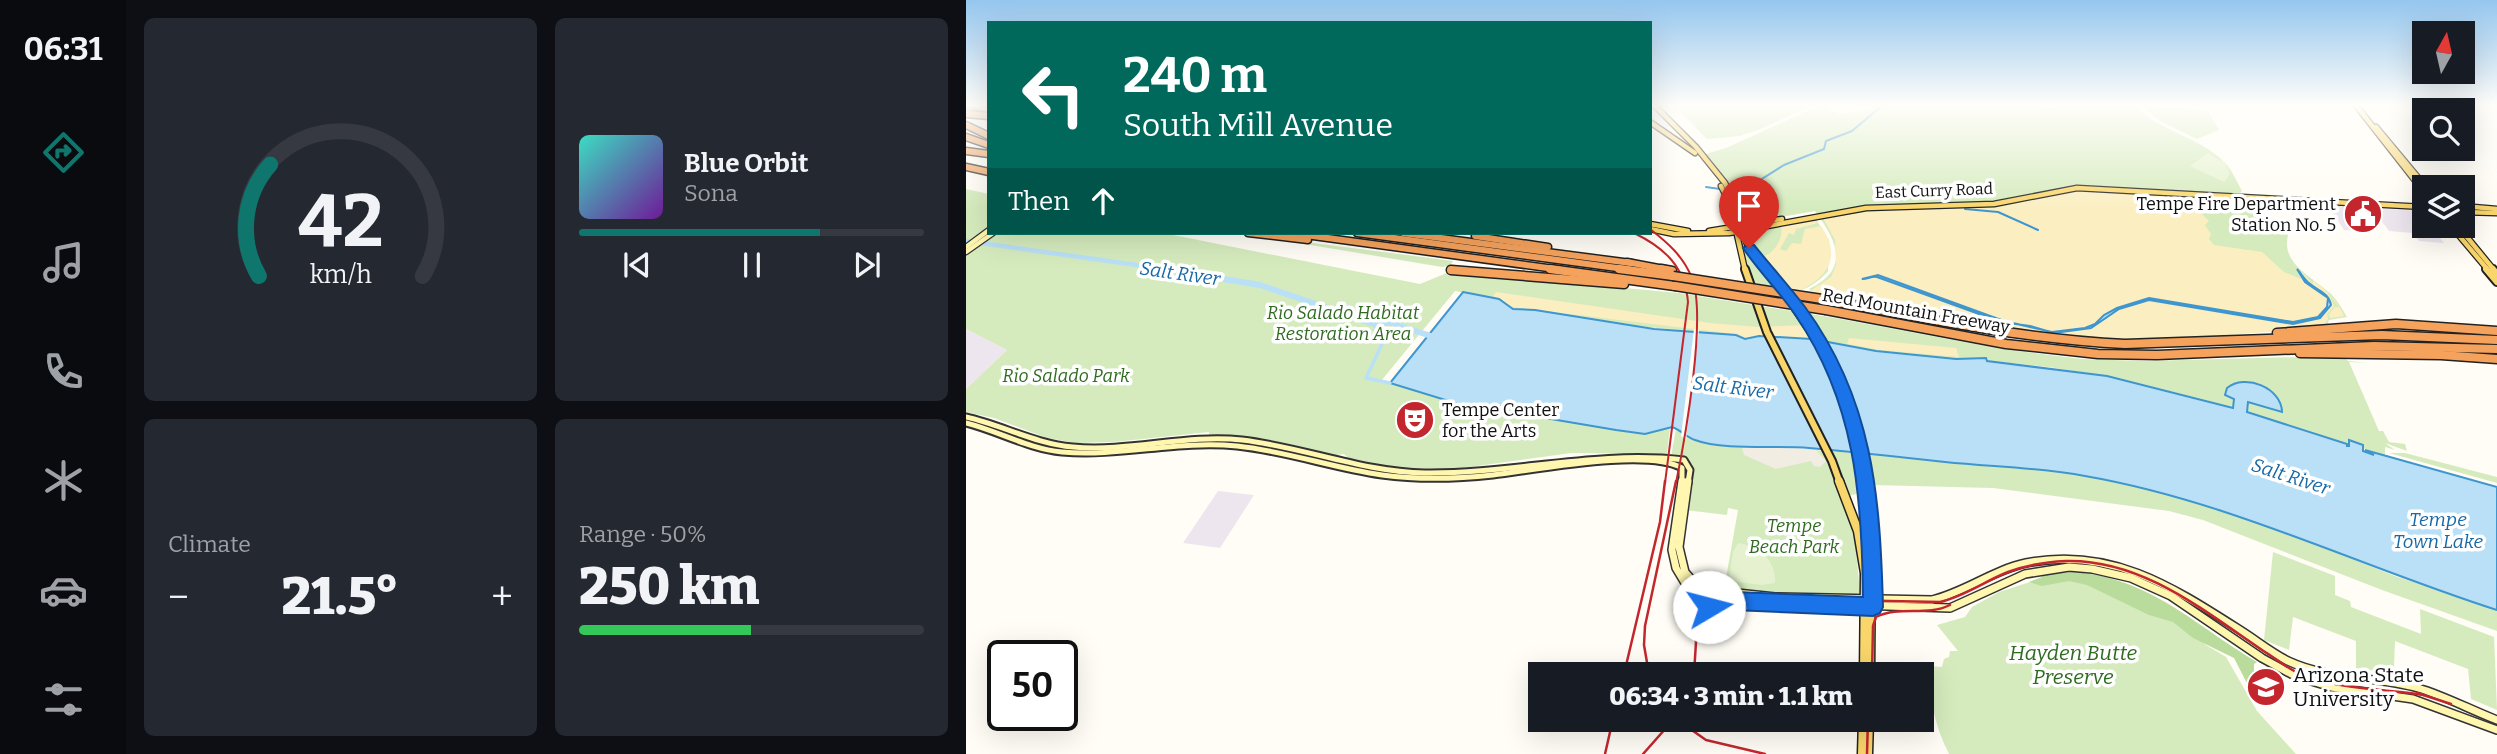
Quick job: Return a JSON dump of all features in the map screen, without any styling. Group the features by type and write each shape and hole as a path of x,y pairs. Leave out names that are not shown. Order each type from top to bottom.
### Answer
{"highway":[{"path":"966,151 987,154"},
{"path":"966,168 987,172"},
{"path":"1266,235 1404,248"},
{"path":"1306,235 1675,288"},
{"name":"Red Mountain Freeway","path":"1372,235 1673,274 2064,341 2125,344 2320,333 2342,336 2497,340"},
{"path":"1418,235 1631,263"},
{"path":"1493,235 1505,240"},
{"path":"1475,236 1631,263 1673,274"},
{"path":"1451,270 1675,288"},
{"name":"Red Mountain Freeway","path":"1675,288 1826,310 2033,348 2098,354 2194,356 2351,350"},
{"path":"2320,333 2337,328 2396,324 2497,331"},
{"path":"2351,350 2497,349"},
{"path":"2351,350 2497,359"}],"main road":[{"path":"1676,139 1693,151 1720,183 1751,251 1788,295 1822,346 1844,392 1861,447 1870,502 1870,662"},
{"path":"1686,139 1727,187 1735,202 1759,312 1846,496 1863,557 1869,603 1865,662"},
{"path":"2382,139 2412,177"},
{"path":"2386,139 2416,175"},
{"name":"East Curry Road","path":"1652,227 1685,235 1881,206 1992,205 2071,188 2412,207"},
{"path":"2475,210 2497,211"},
{"path":"966,249 987,234"},
{"path":"2462,238 2493,274"},
{"path":"2467,238 2497,281"},
{"path":"966,417 1047,450 1085,453 1187,444 1228,445 1260,449 1366,474 1422,479 1482,476 1605,460 1675,464 1680,466 1683,472 1672,550 1676,568 1687,585 1688,606 1693,611 1705,611 1728,601 1784,605 1946,598 2009,568 2053,559 2083,559 2119,566 2184,594 2288,660 2323,673 2417,688 2497,720"},
{"path":"966,423 1027,442 1094,448 1189,439 1235,440 1265,444 1354,466 1418,473 1475,471 1614,455 1684,460 1690,470 1679,547 1685,572 1703,592 1709,607"},
{"path":"1689,597 1695,592 1739,593 1950,608 2018,576 2056,568 2092,569 2144,583 2176,596 2184,594"},
{"path":"2144,583 2200,615 2262,658 2295,676 2332,687 2413,699 2497,730"},
{"path":"2184,594 2188,604 2200,615"},
{"path":"1784,605 1787,601 1807,602 1812,598"},
{"path":"1862,754 1863,732"},
{"path":"1868,732 1868,754"}],"shaded area":[{"path":"2328,205 2350,207 2366,231 2344,230"},
{"path":"2372,208 2412,211 2412,233 2389,231"},
{"path":"2417,238 2440,238 2444,243 2419,241"},
{"path":"966,329 1007,350 966,389"},
{"path":"1745,445 1815,449 1826,461 1820,467 1814,466 1811,461 1776,469 1744,455 1742,448"},
{"path":"1218,491 1254,495 1220,548 1183,543"}],"green space":[{"path":"1745,139 2189,139 2225,163 2242,191 2240,193 2255,211 2289,232 2288,252 2293,261 2331,294 2347,317 2329,320 2326,327 1916,311 1816,294 1809,289 1831,273 1835,263 1834,244 1829,233 1815,211 1747,223 1738,198 1705,154"},
{"path":"2208,153 2225,163 2230,174 2224,182 2190,166"},
{"path":"966,189 987,194 987,235 1173,235 1420,284 1449,272 1679,293 2002,349 2081,359 2144,361 2342,356 2348,361 2369,363 2349,362 2379,431 2383,431 2389,442 2405,444 2407,451 2385,443 2395,450 2385,447 2385,455 2222,405 2097,375 2032,365 1898,354 1814,340 1750,338 1636,326 1513,309 1499,299 1455,291 1381,381 1467,404 1514,406 1545,418 1616,430 1645,434 1670,427 1667,454 1571,453 1447,470 1387,467 1348,458 1344,454 1329,456 1264,440 1209,435 1209,432 1114,442 1076,443 1047,438 994,418 966,412 966,389 1007,350 966,329"},
{"path":"1815,218 1829,240 1828,271 1810,286 1794,291 1783,285 1771,272 1749,233"},
{"path":"1251,235 1453,261 1450,266 1442,267"},
{"path":"1740,237 1752,259 1780,289 1752,284"},
{"name":"Tempe Beach Park","path":"1676,428 1699,442 1913,457 2059,472 2164,492 2252,519 2395,576 2497,610 2497,631 2382,590 2203,520 2169,511 1993,488 1873,485 1871,472 1862,473 1865,493 1843,496 1855,541 1860,591 1858,596 1803,597 1724,589 1738,510 1728,508 1727,515 1685,510 1692,466 1686,460 1671,457"},
{"path":"2389,453 2405,453 2497,477 2497,483"},
{"path":"1738,543 1753,547 1770,561 1775,583 1762,585 1729,579 1733,552"},
{"path":"2273,552 2335,576 2335,595 2350,601 2351,607 2421,634 2420,609 2494,637 2497,710 2471,699 2468,669 2395,641 2394,666 2389,673 2356,668 2356,641 2293,617 2289,650 2264,640"},
{"path":"2072,572 2100,576 2148,593 2257,662 2254,664 2254,697 2234,658 2193,638 2173,622 2149,615 2087,585 2069,581 2042,586 2029,582 2042,577 2043,574"},
{"name":"Hayden Butte Preserve","path":"2049,576 2151,595 2206,645 2226,657 2257,711 2296,754 1949,754 1934,712 1934,666 1942,667 1950,651 1958,651 1937,625 1965,617 1972,607 1999,592"}],"sand":[{"path":"2075,190 2192,197 2199,211 2209,221 2205,225 2214,245 2262,252 2284,272 2301,279 2298,268 2313,284 2313,280 2329,294 2334,306 2327,314 2328,319 2324,326 2317,328 2192,338 2098,339 1972,324 1810,291 1831,277 1836,265 1835,240 1823,218 1903,207 2003,206"},
{"path":"1812,220 1818,223 1796,229 1794,235 1789,233 1780,249 1786,251 1792,243 1801,244 1805,229 1821,226 1828,238 1831,259 1822,275 1793,293 1762,257 1777,245 1781,226"},
{"path":"1496,292 1710,323 1759,327 1806,325 1813,339 1764,335 1744,339 1735,334 1512,307 1493,296"},
{"path":"2329,294 2338,305 2344,316 2330,318 2329,314 2335,307 2339,307"},
{"path":"1849,338 1956,348 1959,357 1880,350 1847,344"}],"water":[{"path":"2297,269 2328,298 2305,282"},
{"path":"1878,275 2019,325 2001,322 1877,277 1862,279"},
{"name":"Tempe Town Lake","path":"1463,292 1499,299 1513,309 1654,329 1736,335 1745,339 1759,336 1812,339 1876,351 1956,359 1986,358 1987,361 2107,376 2233,408 2234,399 2225,395 2227,388 2243,382 2261,385 2276,396 2282,412 2248,402 2247,412 2347,446 2349,440 2363,445 2363,451 2374,455 2365,450 2497,487 2497,610 2191,501 2085,476 1809,448 1721,445 1695,440 1672,427 1645,434 1545,418 1514,406 1465,406 1390,383"},
{"path":"2149,298 2293,322 2318,317 2327,307 2328,298 2331,305 2320,318 2293,324 2149,300 2119,309 2091,328 2054,333 2045,330 2052,332 2085,328 2117,308"}],"pier":[{"path":"1694,329 1699,329 1686,440 1681,436"}],"waterway":[{"path":"1735,186 1757,182 1784,165 1824,149 1826,141 1831,139"},
{"path":"1706,187 1720,189"},
{"path":"2196,199 2204,207"},
{"path":"1965,209 1998,212 2038,230"},
{"name":"Salt River","path":"966,241 1172,270"},
{"name":"Salt River","path":"1162,269 1260,285 1371,323 1391,323 1434,337"},
{"path":"1374,324 1382,344 1366,378 1390,383"}],"tram line":[{"path":"1652,231 1680,257 1692,278 1696,296 1693,379 1676,483"},
{"path":"1647,662 1645,626 1676,481"},
{"path":"1695,662 1696,642 1691,614 1695,604 1717,597 1940,602 2015,570 2036,564 2066,561 2120,568 2145,578 2194,604 2289,668 2310,678 2342,685 2423,695"},
{"path":"1872,662 1873,626 1876,617 1950,605"},
{"path":"2417,693 2423,695"},
{"path":"2423,695 2451,704"},
{"path":"1643,754 1662,732"},
{"path":"1695,732 1706,740 1765,754"},
{"path":"1867,754 1868,732"}],"railway":[{"path":"1638,235 1655,245 1672,260 1683,279 1688,302 1665,483"},
{"path":"1627,662 1660,522 1665,481"},
{"path":"1605,754 1610,732"}],"place":[{"name":"Tempe Fire Department Station No. 5","path":"2363,214"},
{"name":"Tempe Center for the Arts","path":"1415,420"},
{"name":"Arizona State University","path":"2266,687"}],"route":[{"path":"1709,607 1723,601 1873,607 1870,502 1864,463 1849,407 1837,375 1814,333 1788,295 1749,248"}],"park label":[{"name":"Rio Salado Habitat Restoration Area","path":"1343,323"},
{"name":"Rio Salado Park","path":"1066,376"}]}
